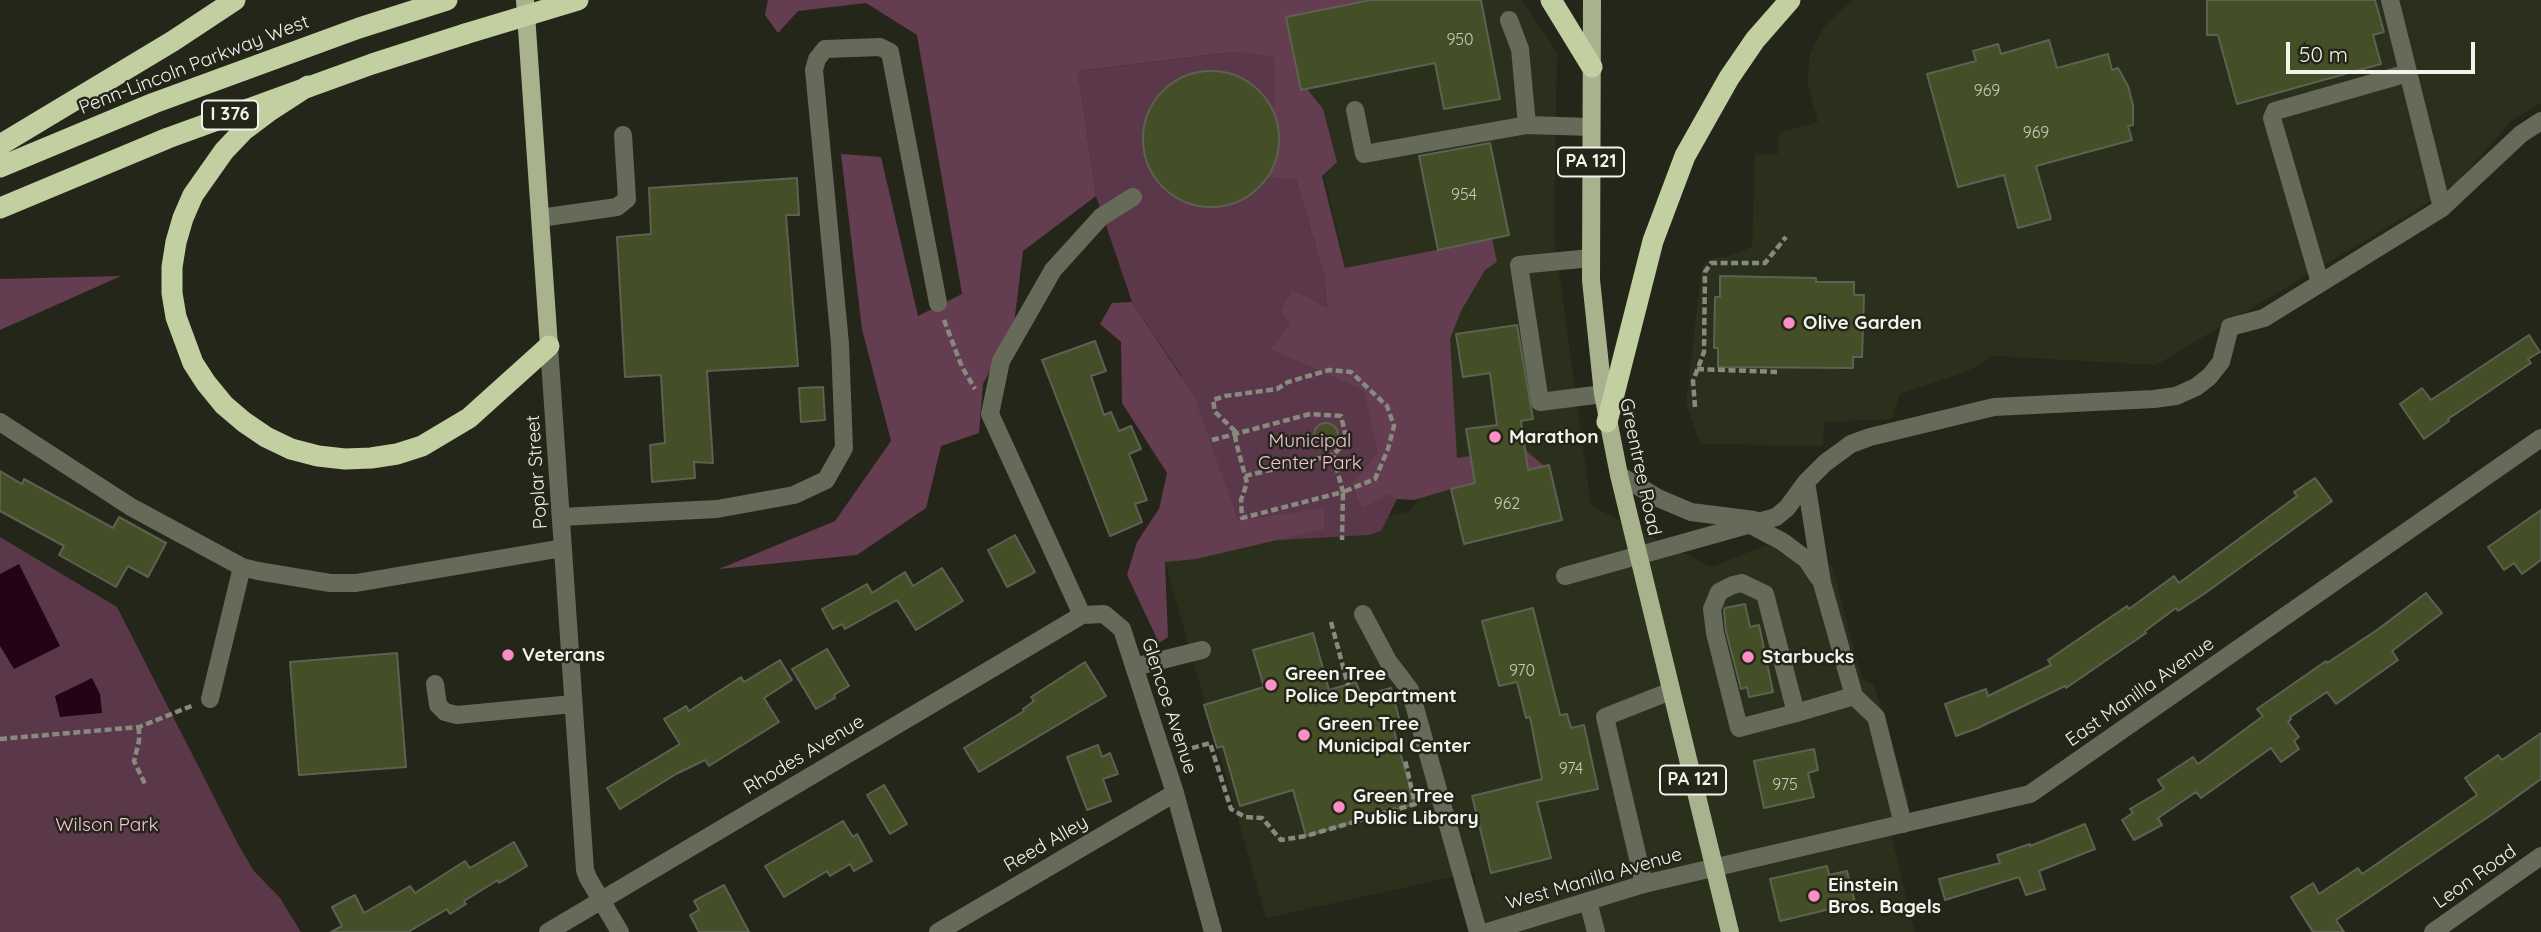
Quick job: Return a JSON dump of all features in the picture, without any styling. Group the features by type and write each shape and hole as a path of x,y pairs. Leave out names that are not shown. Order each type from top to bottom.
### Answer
{"highway":[{"path":"0,145 236,0"},
{"name":"Penn-Lincoln Parkway West","path":"0,167 166,98 359,28 447,0"},
{"name":"I 376","path":"0,208 168,138 309,86 578,0"},
{"path":"1551,0 1592,67"},
{"path":"1607,422 1653,241 1685,156 1729,78 1755,40 1790,0"},
{"path":"309,86 244,130 223,151 193,195 179,230 172,267 176,317 194,363 206,383 225,405 266,437 291,449 345,459 397,454 446,434 469,418 549,346"}],"main road":[{"name":"Poplar Street","path":"525,0 549,346"},
{"name":"Greentree Road","path":"1592,0 1591,258 1594,321 1607,422 1730,932"}],"street":[{"path":"2390,0 2442,208"},
{"path":"1509,20 1520,49 1527,125"},
{"path":"561,517 718,509 794,495 826,480 844,448 840,344 814,70 817,59 825,49 880,47 890,52 938,303"},
{"path":"2320,283 2272,118 2275,111 2409,73"},
{"path":"1355,110 1364,154 1527,125 1591,127"},
{"path":"1565,576 1776,517 1825,463 1851,444 1870,437 1994,407 2154,399 2176,396 2196,387 2209,377 2221,362 2230,327 2264,318 2442,208 2521,134 2541,121"},
{"path":"540,218 617,207 627,199 624,135"},
{"path":"1082,615 990,414 1001,361 1053,270 1101,217 1133,197"},
{"path":"1591,258 1519,265 1540,402 1603,394"},
{"name":"Poplar Street","path":"549,346 585,870 620,932"},
{"path":"0,422 131,508 242,567 330,583 356,583 563,548"},
{"name":"East Manilla Avenue","path":"1713,868 2030,794 2541,438"},
{"path":"1619,475 1658,498 1691,512 1758,523 1807,560 1822,583"},
{"path":"1806,482 1822,583 1854,696 1876,717 1903,824"},
{"path":"210,699 242,567"},
{"path":"1797,713 1765,594 1742,583 1725,587 1718,592 1712,609 1713,621 1739,728 1797,713 1854,696"},
{"name":"Glencoe Avenue","path":"1082,615 1104,614 1122,629 1175,793 1213,932"},
{"path":"1363,614 1388,661 1410,690 1478,932"},
{"name":"Rhodes Avenue","path":"548,932 1082,615"},
{"path":"1134,667 1202,650"},
{"path":"435,684 438,705 445,712 457,715 573,704"},
{"path":"1644,884 1605,717 1671,691"},
{"name":"Reed Alley","path":"938,932 1175,793"},
{"name":"Leon Road","path":"2433,932 2541,856"},
{"name":"West Manilla Avenue","path":"1487,932 1644,884 1713,868"},
{"path":"1588,901 1596,932"}],"path":[{"path":"1695,407 1693,381 1704,352 1705,272 1711,263 1765,263 1786,237"},
{"path":"938,303 962,367 990,414"},
{"path":"1697,369 1777,372"},
{"path":"1329,370 1351,372 1387,406 1394,426 1388,449 1375,479 1343,492 1242,518 1241,500 1247,483 1235,434 1215,412 1213,400 1277,389 1288,382 1329,370"},
{"path":"1212,440 1310,415 1341,416 1347,441 1333,455 1245,476"},
{"path":"1333,455 1343,492 1342,540"},
{"path":"1331,622 1348,685"},
{"path":"0,739 139,727 210,699"},
{"path":"139,727 134,761 145,784"},
{"path":"1163,757 1210,743 1231,809 1245,817 1262,818 1281,840 1306,836 1415,804 1404,756"}],"shaded area":[{"path":"768,0 1387,0 1289,31 1299,79 1323,109 1337,162 1322,176 1345,268 1492,239 1497,262 1485,270 1461,311 1450,339 1457,458 1523,448 1544,466 1414,500 1397,499 1389,494 1362,508 1352,484 1378,453 1364,390 1270,349 1290,325 1281,310 1293,290 1327,308 1324,275 1296,179 1268,177 1275,117 1274,56 1233,52 1078,71 1096,196 1023,251 1014,324 983,384 979,433 941,446 926,508 857,555 719,569 835,521 891,441 862,329 841,154 881,157 918,316 962,294 917,35 866,3 798,11 778,33 765,15"},
{"path":"1371,0 1522,0 1557,52 1554,235 1591,506 1712,567 1766,545 1832,566 1862,679 1874,685 1909,801 1892,839 1915,932 1476,932 1475,872 1266,918 1165,562 1408,512 1457,459 1346,268 1286,17"},
{"path":"1852,0 2541,0 2541,103 2512,120 2458,182 2423,206 2156,365 1994,356 1966,372 1900,394 1892,419 1824,422 1823,446 1700,444 1686,403 1702,266 1713,258 1726,257 1752,247 1755,155 1778,154 1779,133 1818,122 1807,83 1810,54 1823,28"},
{"path":"121,276 0,330 0,279"},
{"path":"1132,302 1194,396 1238,521 1324,508 1324,529 1196,559 1165,562 1168,637 1159,643 1127,575 1137,542 1159,509 1167,473 1122,403 1121,342 1100,324 1112,303"},
{"path":"19,564 60,646 14,669 0,646 0,574"},
{"path":"92,678 100,694 102,713 60,717 55,696"}],"green space":[{"name":"Municipal Center Park","path":"1233,52 1274,55 1296,179 1324,275 1327,309 1366,350 1394,416 1397,499 1381,531 1368,535 1226,543 1181,375 1132,302 1096,196 1078,71"},
{"name":"Wilson Park","path":"0,537 117,607 239,846 254,871 280,898 301,932 0,932"}],"building":[{"path":"1371,0 1481,0 1500,99 1444,109 1435,63 1301,90 1286,17"},
{"path":"2207,0 2375,0 2384,32 2373,35 2381,64 2237,104 2218,35 2207,35"},
{"path":"2049,40 2057,68 2108,54 2112,70 2118,68 2128,86 2133,105 2133,125 2128,126 2132,140 2036,166 2051,219 2018,228 2004,175 1958,187 1927,74 1976,61 1973,51 1998,44 2001,54"},
{"path":"1211,71 1237,76 1259,91 1274,113 1279,139 1274,165 1259,187 1237,202 1211,207 1185,202 1163,187 1148,165 1143,139 1148,113 1163,91 1185,76"},
{"path":"1490,143 1509,235 1438,250 1419,156"},
{"path":"797,178 799,215 786,215 798,366 707,371 713,463 694,462 695,478 652,482 650,445 665,443 661,375 625,377 617,237 651,234 649,188"},
{"name":"Olive Garden","path":"1720,276 1816,278 1816,282 1854,282 1854,295 1864,295 1862,357 1853,357 1853,368 1718,367 1718,348 1714,348 1715,297 1720,297"},
{"path":"1517,325 1533,419 1521,421 1528,470 1549,465 1562,520 1464,544 1451,489 1475,483 1466,429 1497,425 1490,373 1463,377 1456,334"},
{"path":"2529,335 2540,352 2528,359 2531,363 2448,419 2449,421 2424,439 2400,404 2422,388 2431,400"},
{"path":"1095,341 1106,371 1091,376 1104,415 1111,412 1119,431 1131,426 1141,449 1129,454 1147,500 1135,504 1142,522 1110,536 1042,360"},
{"path":"823,387 825,420 801,422 799,388"},
{"path":"1326,423 1337,430 1338,435 1331,446 1326,447 1315,440 1314,435 1321,424"},
{"path":"0,471 22,484 24,479 113,528 119,517 166,543 148,577 128,566 116,587 59,555 64,546 0,511"},
{"path":"2315,478 2332,501 2204,594 2178,611 2176,608 2145,631 2146,633 2066,688 2065,686 1956,736 1945,704 1986,689 1988,696 2051,665 2048,660 2127,606 2129,609 2174,576 2179,583 2297,496 2294,492"},
{"path":"2541,510 2541,560 2522,574 2514,563 2504,570 2488,547"},
{"path":"1015,535 1035,572 1007,587 988,550"},
{"path":"942,568 963,601 916,630 897,600 845,629 842,624 833,629 822,609 867,584 872,593 905,572 913,586"},
{"path":"2426,593 2442,613 2392,651 2398,660 2336,704 2327,692 2290,717 2288,722 2299,737 2294,741 2299,749 2281,762 2271,748 2201,798 2196,792 2158,818 2162,825 2134,840 2122,820 2133,813 2130,809 2164,789 2158,780 2193,757 2198,764 2263,716 2257,709 2326,661 2327,663 2377,630"},
{"name":"Starbucks","path":"1745,604 1750,627 1759,625 1773,692 1749,697 1747,687 1741,689 1726,631 1724,611 1725,608"},
{"path":"1533,608 1560,715 1567,714 1571,728 1584,725 1598,789 1537,802 1551,858 1491,873 1472,796 1542,779 1530,717 1526,718 1517,682 1499,686 1482,621"},
{"name":"Green Tree Municipal Center","path":"1313,633 1329,690 1356,682 1361,696 1391,688 1400,722 1392,724 1415,804 1306,836 1293,790 1240,806 1223,746 1217,748 1204,705 1264,687 1253,650"},
{"path":"827,649 849,686 816,709 792,669"},
{"path":"397,653 406,767 299,775 290,662"},
{"path":"780,660 792,680 764,698 779,722 709,766 705,760 676,774 620,809 607,788 680,744 664,719 686,706 689,711 741,677 744,682"},
{"path":"1085,662 1106,696 979,772 964,748 1024,711 1023,709 1034,701 1031,697"},
{"path":"2541,733 2541,779 2336,920 2344,932 2313,932 2291,897 2313,883 2319,894 2358,868 2362,874 2477,795 2465,778 2498,755 2502,760"},
{"path":"1098,745 1102,757 1110,753 1118,774 1103,779 1111,801 1087,810 1067,757"},
{"path":"1814,749 1818,770 1808,773 1814,797 1764,808 1754,761"},
{"path":"884,785 907,824 890,834 867,795"},
{"path":"843,821 853,837 857,834 872,861 854,871 850,864 830,876 827,871 784,897 765,866"},
{"path":"2085,824 2095,849 2039,871 2045,889 2026,895 2019,877 1945,900 1939,879 2000,863 1997,855 2030,846"},
{"path":"514,842 527,866 464,901 466,904 450,914 447,909 408,932 331,932 342,926 332,907 355,895 364,913 410,886 415,893 465,861 470,868"},
{"name":"Einstein Bros. Bagels","path":"1827,866 1829,875 1847,871 1855,903 1780,921 1770,879"},
{"path":"724,885 749,932 699,932 690,915 699,910 694,901"}],"place":[{"name":"Olive Garden","path":"1789,323"},
{"name":"Marathon","path":"1495,437"},
{"name":"Veterans","path":"508,655"},
{"name":"Starbucks","path":"1748,657"},
{"name":"Green Tree Police Department","path":"1271,685"},
{"name":"Green Tree Municipal Center","path":"1304,735"},
{"name":"Green Tree Public Library","path":"1339,807"},
{"name":"Einstein Bros. Bagels","path":"1814,896"}]}
